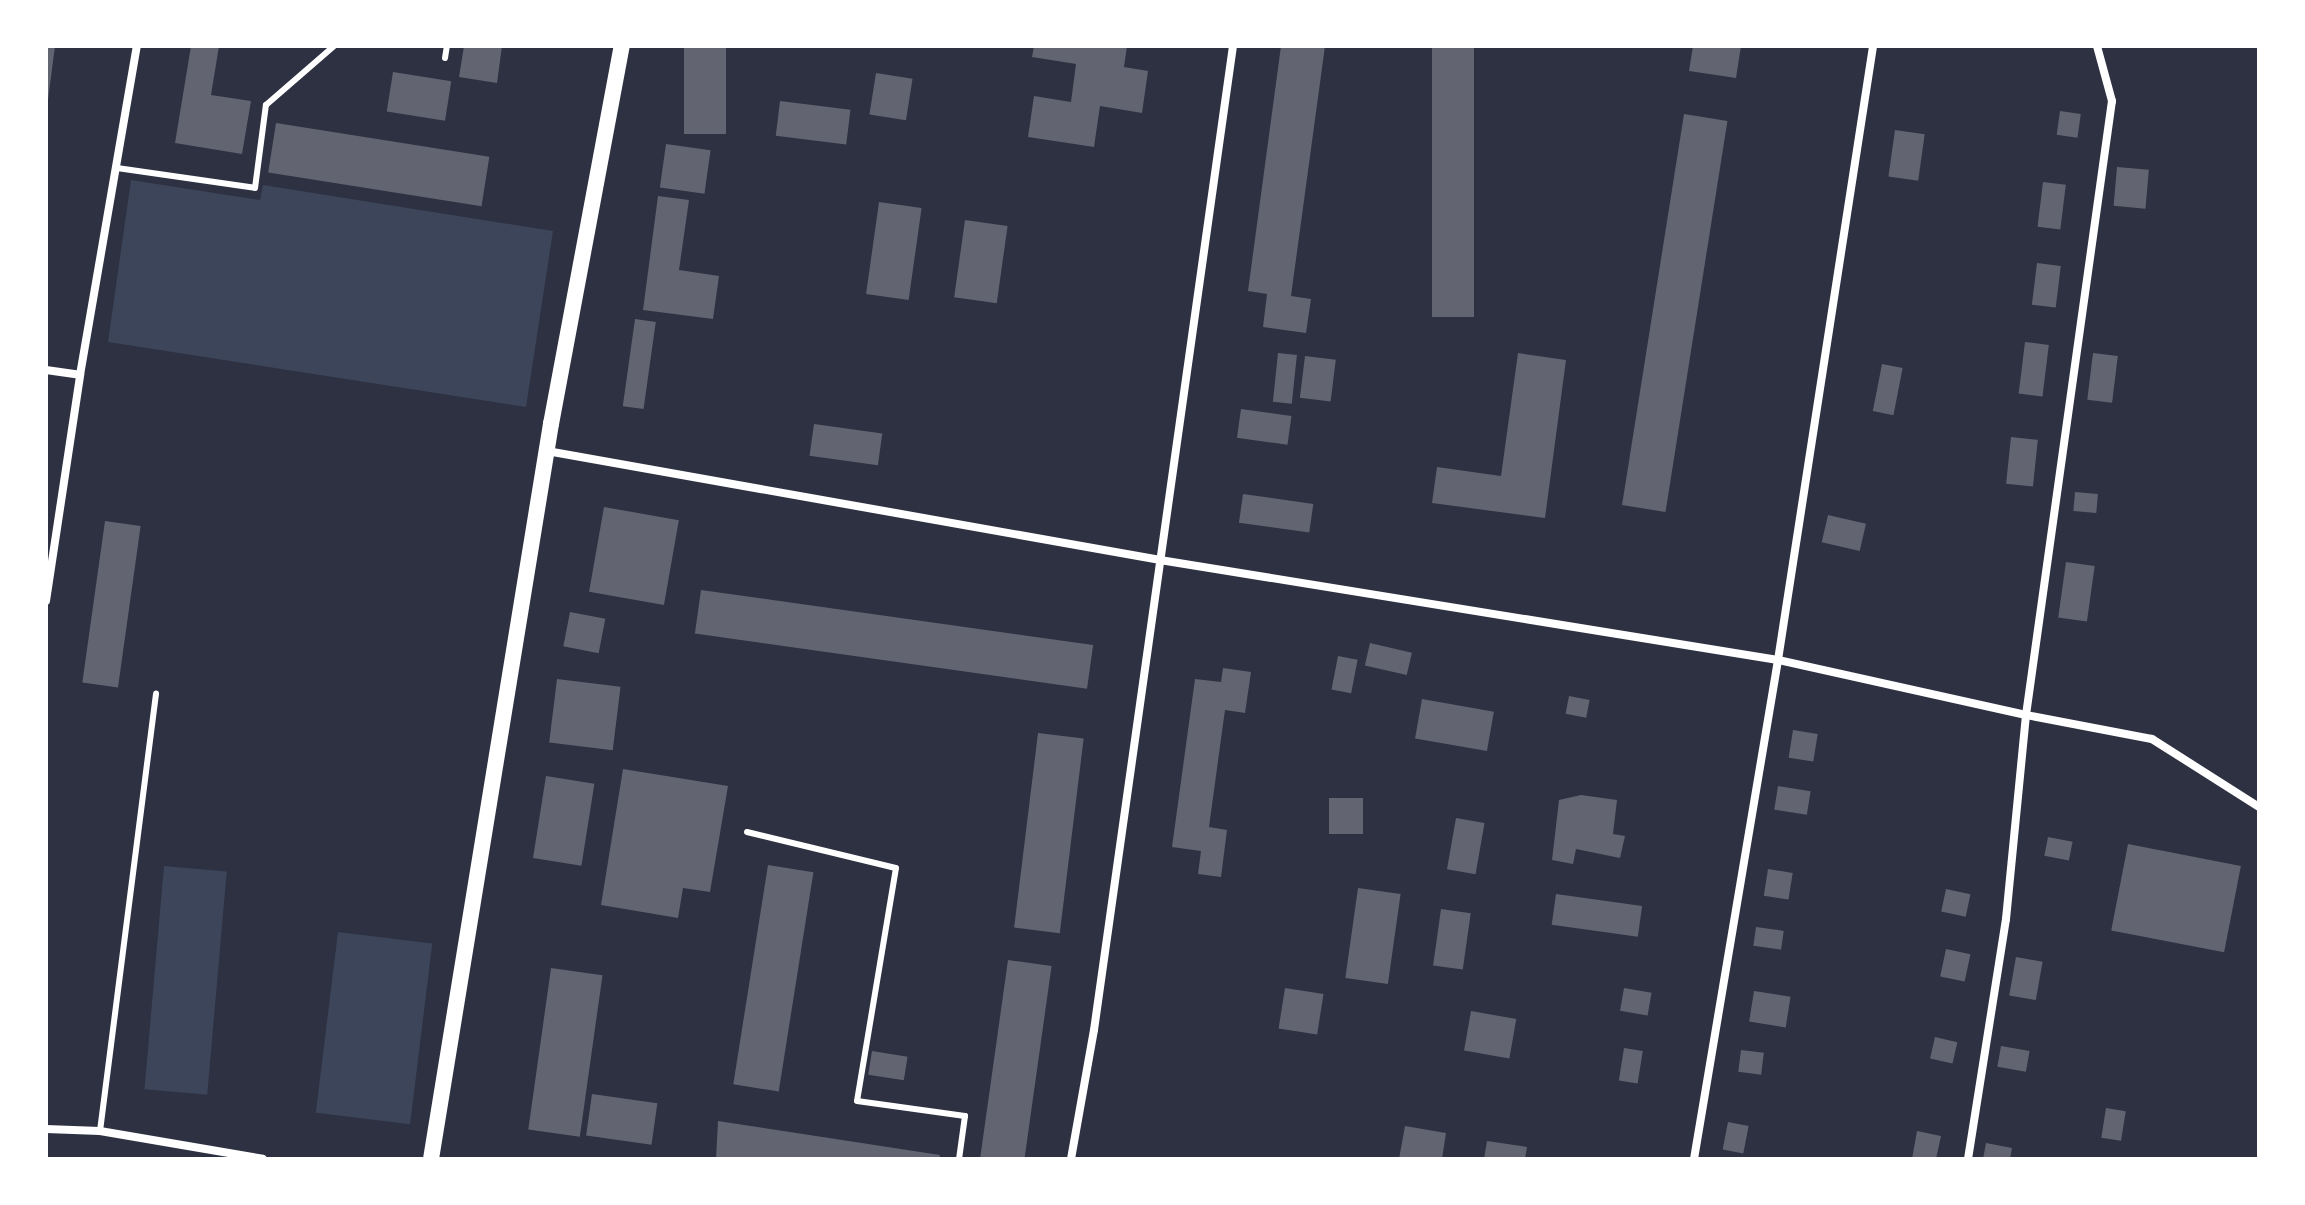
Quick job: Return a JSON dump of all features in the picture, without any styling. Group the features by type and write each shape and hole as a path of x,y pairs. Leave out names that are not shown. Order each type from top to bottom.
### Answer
{"main road":[{"path":"431,1159 547,451 622,46"}],"street":[{"path":"46,601 80,375 137,46"},
{"path":"1071,1159 1099,1000 1233,46"},
{"path":"1694,1159 1778,660 1873,46"},
{"path":"1968,1159 2006,919 2026,715 2112,101 2097,46"},
{"path":"46,370 80,375"},
{"path":"547,451 1160,560 1778,660 2026,715 2152,739 2259,807"},
{"path":"46,1129 100,1131 263,1159"}],"lane":[{"path":"117,168 255,188 266,105 334,46"},
{"path":"445,58 447,46"},
{"path":"100,1131 156,694"},
{"path":"747,832 896,868 857,1101 965,1116 959,1159"}],"shaded area":[{"path":"131,180 260,200 263,185 553,231 526,407 108,342"},
{"path":"164,866 227,871 207,1095 144,1089"},
{"path":"338,932 432,944 410,1124 316,1113"}],"building":[{"path":"46,46 55,46 48,100 46,99"},
{"path":"191,46 219,46 211,95 251,101 242,154 175,143"},
{"path":"464,46 502,46 497,83 459,77"},
{"path":"684,46 726,46 726,134 684,134"},
{"path":"1034,46 1127,46 1124,67 1148,71 1142,113 1100,106 1094,147 1028,137 1034,96 1071,102 1076,64 1032,57"},
{"path":"1281,46 1325,46 1291,296 1311,299 1306,333 1263,327 1267,294 1248,291"},
{"path":"1432,46 1474,46 1474,317 1432,317"},
{"path":"1693,46 1741,46 1736,78 1689,71"},
{"path":"393,72 451,81 445,121 387,112"},
{"path":"876,73 913,79 906,120 869,114"},
{"path":"780,101 850,110 846,144 776,136"},
{"path":"2060,111 2081,114 2077,138 2057,135"},
{"path":"1684,114 1727,121 1666,512 1622,505"},
{"path":"276,123 489,157 482,206 268,172"},
{"path":"1895,130 1925,134 1918,181 1888,177"},
{"path":"666,144 711,150 704,194 660,188"},
{"path":"2117,167 2149,170 2145,209 2114,206"},
{"path":"2043,182 2066,185 2060,229 2038,227"},
{"path":"658,196 689,200 679,270 719,276 713,319 643,310"},
{"path":"879,202 922,208 909,300 866,294"},
{"path":"965,220 1008,226 997,303 954,297"},
{"path":"2037,263 2061,266 2056,308 2032,305"},
{"path":"635,319 656,322 644,409 623,406"},
{"path":"2025,342 2049,345 2042,397 2019,394"},
{"path":"1278,353 1297,355 1292,404 1273,402"},
{"path":"1518,353 1566,360 1545,518 1432,503 1437,467 1501,476"},
{"path":"2093,353 2118,356 2112,403 2087,400"},
{"path":"1305,356 1336,360 1331,401 1300,398"},
{"path":"1882,364 1903,368 1893,415 1873,411"},
{"path":"1241,409 1292,416 1287,445 1237,438"},
{"path":"814,424 882,434 878,465 810,456"},
{"path":"2011,437 2038,440 2033,487 2006,484"},
{"path":"2075,492 2098,494 2096,513 2073,511"},
{"path":"1243,494 1313,504 1309,533 1239,523"},
{"path":"604,507 679,520 664,605 589,592"},
{"path":"1828,515 1866,524 1860,551 1822,542"},
{"path":"105,521 141,526 118,687 82,682"},
{"path":"2066,562 2095,566 2087,621 2058,617"},
{"path":"701,590 1093,645 1087,689 695,634"},
{"path":"570,612 605,619 599,653 563,646"},
{"path":"1370,643 1412,653 1407,675 1365,665"},
{"path":"1338,656 1358,660 1351,693 1332,689"},
{"path":"1223,668 1251,672 1245,713 1225,710 1209,827 1227,830 1221,877 1198,874 1201,851 1172,847 1195,679 1221,682"},
{"path":"557,679 621,687 613,750 549,743"},
{"path":"1569,696 1590,700 1586,718 1566,714"},
{"path":"1422,699 1494,712 1487,751 1415,738"},
{"path":"1793,730 1818,734 1813,762 1789,758"},
{"path":"1038,733 1084,739 1060,933 1014,928"},
{"path":"623,769 728,786 710,892 683,888 678,918 601,905"},
{"path":"546,776 594,784 581,866 533,858"},
{"path":"1778,786 1811,791 1807,815 1774,810"},
{"path":"1581,795 1617,800 1613,834 1625,836 1620,858 1576,849 1573,864 1552,860 1559,800"},
{"path":"1329,798 1363,798 1363,834 1329,834"},
{"path":"1456,818 1485,823 1476,874 1447,869"},
{"path":"2048,837 2073,842 2069,860 2044,856"},
{"path":"2128,844 2241,866 2224,952 2111,930"},
{"path":"768,865 813,872 779,1091 733,1084"},
{"path":"1768,869 1793,873 1788,900 1764,896"},
{"path":"1358,888 1401,894 1388,984 1345,978"},
{"path":"1946,889 1970,894 1966,917 1941,911"},
{"path":"1556,894 1642,906 1638,937 1552,925"},
{"path":"1441,909 1471,913 1463,970 1433,965"},
{"path":"1756,927 1784,931 1781,950 1753,946"},
{"path":"1946,949 1970,954 1965,982 1940,976"},
{"path":"2016,957 2043,962 2036,1000 2009,995"},
{"path":"1008,960 1052,966 1024,1159 980,1159"},
{"path":"551,968 602,975 580,1137 528,1129"},
{"path":"1285,988 1324,994 1317,1035 1279,1028"},
{"path":"1624,988 1652,993 1648,1016 1620,1011"},
{"path":"1754,991 1791,997 1786,1027 1749,1022"},
{"path":"1471,1011 1516,1019 1509,1058 1464,1050"},
{"path":"1935,1037 1957,1042 1952,1064 1930,1058"},
{"path":"2001,1046 2030,1051 2026,1072 1997,1067"},
{"path":"1624,1048 1643,1051 1638,1084 1619,1081"},
{"path":"1741,1050 1764,1053 1761,1075 1738,1072"},
{"path":"872,1051 908,1057 904,1080 868,1075"},
{"path":"592,1094 657,1103 652,1145 586,1136"},
{"path":"2106,1108 2126,1111 2121,1141 2101,1138"},
{"path":"718,1121 940,1155 939,1159 716,1159"},
{"path":"1728,1122 1749,1126 1743,1153 1723,1149"},
{"path":"1405,1126 1446,1133 1442,1159 1399,1159"},
{"path":"1917,1131 1941,1136 1936,1159 1912,1159"},
{"path":"1487,1141 1527,1147 1525,1159 1484,1159"},
{"path":"1986,1143 2012,1148 2010,1159 1983,1159"}]}
